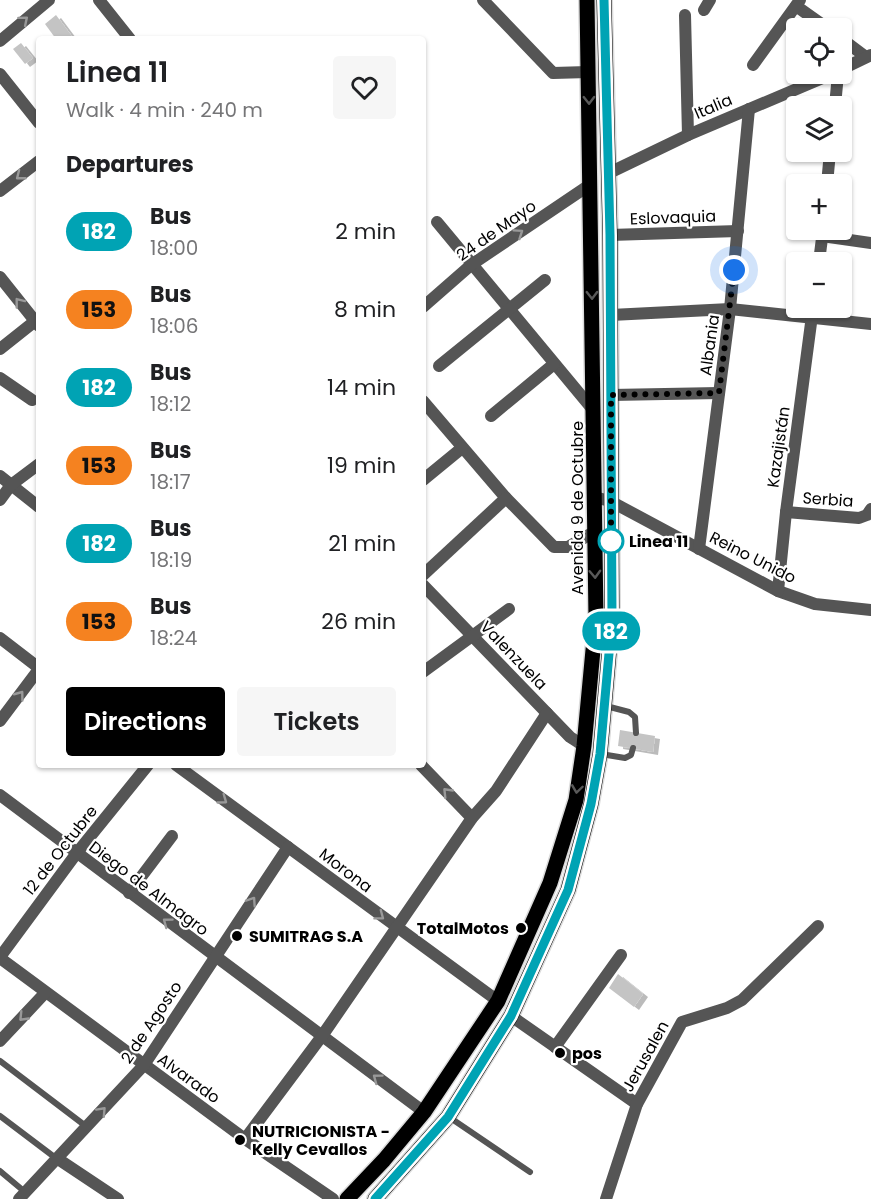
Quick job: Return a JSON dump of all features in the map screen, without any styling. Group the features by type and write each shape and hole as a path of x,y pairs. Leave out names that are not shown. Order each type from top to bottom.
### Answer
{"main road":[{"name":"Avenida 9 de Octubre","path":"347,1199 384,1161 424,1112 498,1001 550,883 576,800 584,746 596,618 587,0"},
{"name":"Avenida 9 de Octubre","path":"375,1199 448,1117 511,1016 568,890 591,804 600,754 612,620 610,235 604,0"}],"street":[{"path":"0,41 49,0"},
{"path":"99,0 128,36"},
{"path":"483,0 553,73 588,72"},
{"path":"753,65 798,3 815,18"},
{"path":"685,15 688,135"},
{"path":"852,46 868,56"},
{"path":"852,64 868,56"},
{"path":"0,74 36,119"},
{"name":"Italia","path":"609,172 688,135 808,84"},
{"name":"Albania","path":"699,549 730,309 749,109"},
{"path":"0,191 36,163"},
{"name":"24 de Mayo","path":"426,304 471,265 591,184"},
{"path":"437,222 594,411"},
{"name":"Eslovaquia","path":"610,235 738,231"},
{"path":"852,239 871,243"},
{"path":"0,278 36,320"},
{"path":"440,366 545,280"},
{"path":"611,315 730,309 786,312"},
{"name":"Kazajistán","path":"778,591 811,318"},
{"path":"839,318 871,324"},
{"path":"0,349 36,323"},
{"path":"490,416 554,364"},
{"path":"0,378 32,399"},
{"path":"611,395 719,393"},
{"path":"426,405 506,498 554,547 568,547 594,532"},
{"path":"426,478 462,448"},
{"path":"0,500 11,485 36,466"},
{"path":"0,476 36,505"},
{"name":"Reino Unido","path":"594,497 610,501 778,591 815,604 871,610"},
{"path":"426,572 506,498"},
{"name":"Serbia","path":"786,512 859,518 869,512"},
{"name":"Valenzuela","path":"426,588 570,737 584,746"},
{"path":"426,670 509,609"},
{"path":"0,638 36,667"},
{"path":"0,721 36,673"},
{"path":"245,1139 397,929 472,818 495,791 547,712"},
{"name":"12 de Octubre","path":"0,957 76,854 146,768"},
{"name":"Morona","path":"180,768 498,1001"},
{"path":"424,768 472,818"},
{"name":"Diego de Almagro","path":"0,795 424,1112"},
{"path":"129,893 172,836"},
{"name":"2 de Agosto","path":"22,1196 144,1065 288,847"},
{"name":"Jerusalen","path":"606,1199 637,1104 682,1022 727,1008 742,1000 818,926"},
{"path":"555,1047 621,956"},
{"name":"Alvarado","path":"0,957 45,993 245,1139 333,1199"},
{"path":"0,1041 45,993"},
{"path":"511,1016 637,1104"},
{"path":"58,1159 118,1199"}],"lane":[{"path":"605,705 629,712 635,717 636,733"},
{"path":"600,754 625,758 631,755 633,748"},
{"path":"0,1061 87,1127"},
{"path":"0,1116 58,1159"},
{"path":"448,1117 530,1172"},
{"path":"0,1172 22,1196"}],"building":[{"path":"56,15 72,36 54,36 45,24"},
{"path":"21,43 33,58 25,64 13,49"},
{"path":"620,730 655,736 653,752 618,746"},
{"path":"618,974 643,994 634,1007 609,988"}],"bus line":[{"name":"182","path":"375,1199 448,1117 511,1016 568,890 591,804 600,754 612,620 610,235 604,0"}],"place":[{"name":"Linea 11","path":"611,541"},
{"name":"TotalMotos","path":"521,928"},
{"name":"SUMITRAG S.A","path":"237,936"},
{"name":"pos","path":"560,1053"},
{"name":"NUTRICIONISTA - Kelly Cevallos","path":"240,1140"}],"route":[{"path":"611,541 611,548 610,501 611,395 719,393 734,270"}]}
